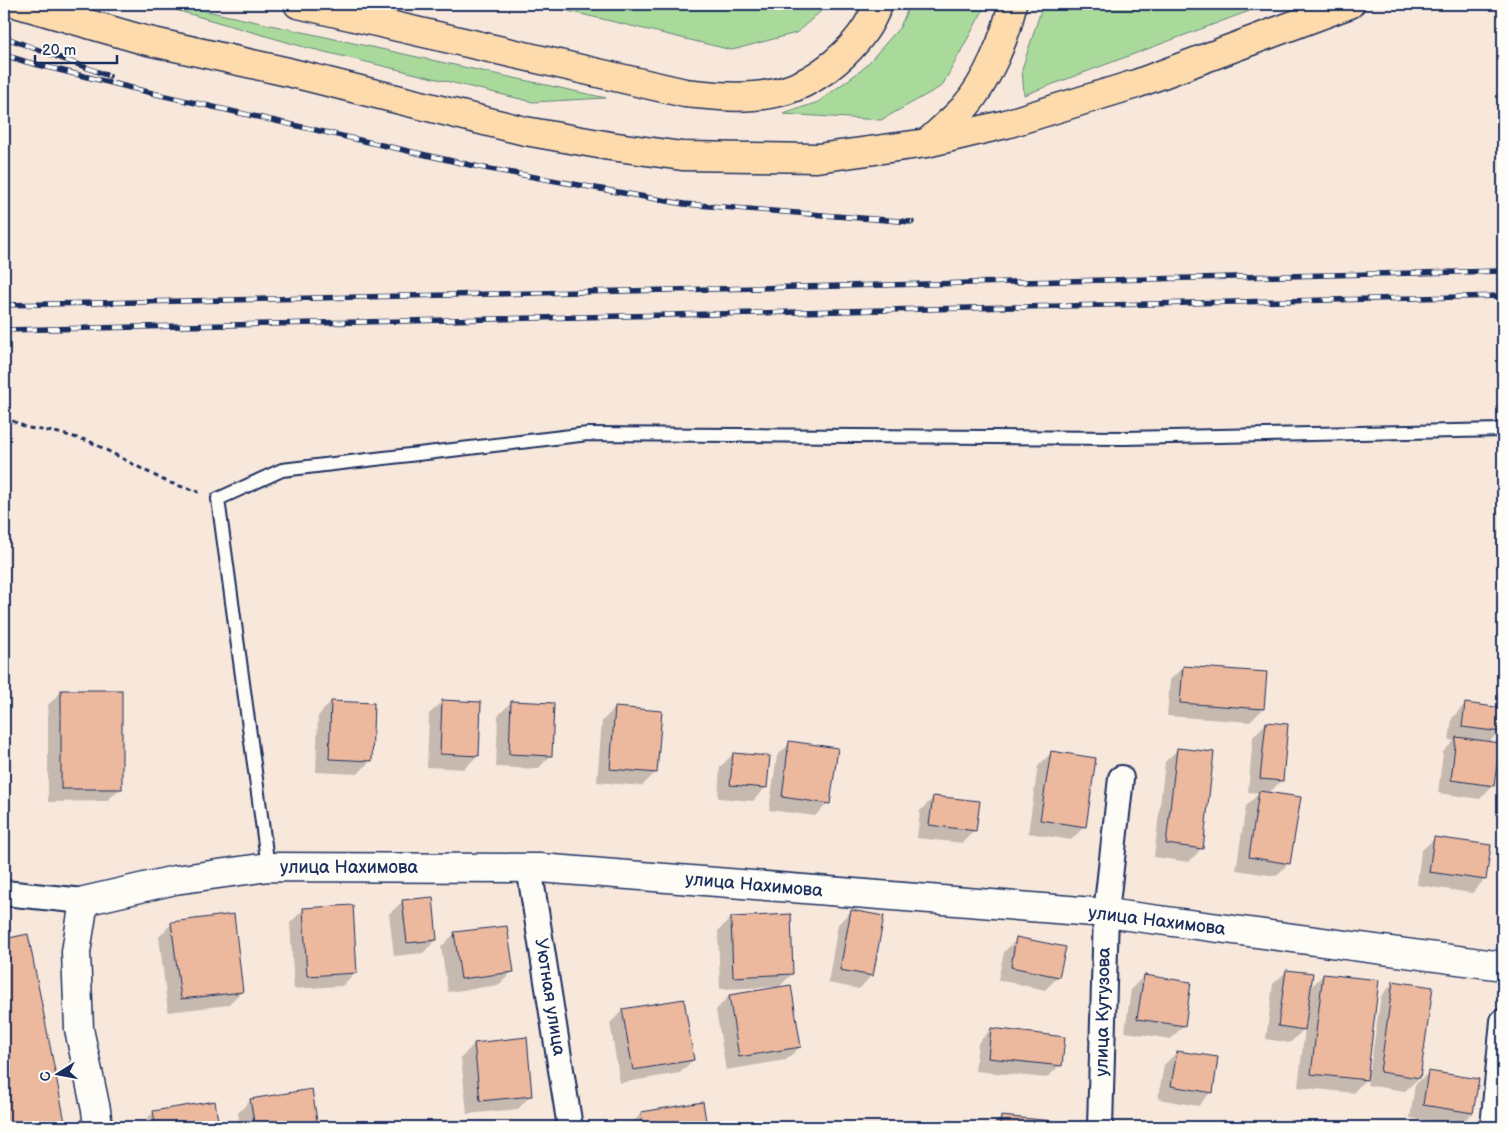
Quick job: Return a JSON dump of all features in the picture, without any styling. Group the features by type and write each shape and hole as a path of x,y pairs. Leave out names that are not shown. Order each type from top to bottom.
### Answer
{"main road":[{"path":"19,4 144,40 288,72 525,131 682,156 817,158 927,144 1006,124 1136,84 1350,4"},
{"path":"298,4 686,93 730,97 771,94 805,83 844,56 873,18 878,4"},
{"path":"927,144 965,106 990,69 1010,17 1012,4"}],"street":[{"name":"улица Кутузова","path":"1100,1127 1106,913 1121,778"},
{"name":"улица Нахимова","path":"4,893 84,901 175,880 268,867 529,868 1106,913 1503,966"},
{"name":"Уютная улица","path":"529,868 570,1127"},
{"path":"84,901 76,952 79,1029 98,1127"},
{"path":"1493,1127 1503,1021"}],"lane":[{"path":"268,867 218,499 282,470 588,434 1124,438 1503,430"}],"path":[{"path":"4,417 28,428 55,432 89,441 167,482 218,499"}],"green space":[{"path":"155,4 174,4 606,98 533,102 304,47"},
{"path":"539,4 829,4 796,33 732,50"},
{"path":"910,4 983,4 982,12 942,86 881,120 783,114 818,102 863,69 900,27"},
{"path":"1043,4 1268,4 1024,95 1022,69"}],"building":[{"path":"1183,666 1267,672 1264,709 1180,703"},
{"path":"61,690 122,690 122,789 61,789"},
{"path":"442,700 481,702 479,756 440,754"},
{"path":"331,701 374,703 372,761 329,759"},
{"path":"511,701 554,703 552,756 509,754"},
{"path":"1465,703 1503,708 1501,732 1462,727"},
{"path":"615,707 662,711 657,773 610,769"},
{"path":"1266,722 1288,724 1283,781 1260,779"},
{"path":"1456,737 1500,743 1494,786 1451,780"},
{"path":"789,741 838,748 830,804 782,797"},
{"path":"1177,748 1214,752 1203,849 1166,844"},
{"path":"1051,751 1096,758 1086,827 1040,820"},
{"path":"733,753 770,756 767,788 730,785"},
{"path":"1259,791 1301,797 1290,864 1249,857"},
{"path":"933,796 980,801 976,831 929,825"},
{"path":"1434,837 1491,845 1486,880 1429,872"},
{"path":"433,897 437,940 407,943 402,900"},
{"path":"353,905 357,973 307,976 303,908"},
{"path":"851,910 884,916 873,976 840,970"},
{"path":"234,914 243,992 181,999 171,922"},
{"path":"791,914 793,974 733,977 731,917"},
{"path":"507,926 514,972 461,979 454,932"},
{"path":"28,934 65,1122 41,1127 4,1127 4,939"},
{"path":"1016,937 1066,947 1059,977 1011,967"},
{"path":"1286,970 1313,973 1305,1030 1278,1026"},
{"path":"1323,974 1379,980 1367,1080 1311,1074"},
{"path":"1144,975 1191,982 1185,1026 1137,1019"},
{"path":"1393,981 1433,987 1420,1078 1380,1072"},
{"path":"791,985 801,1047 739,1057 729,995"},
{"path":"684,999 694,1060 633,1070 622,1009"},
{"path":"991,1028 1065,1037 1062,1066 988,1058"},
{"path":"527,1037 532,1096 480,1101 474,1043"},
{"path":"1177,1051 1218,1057 1213,1093 1171,1086"},
{"path":"1428,1071 1479,1079 1473,1113 1423,1105"},
{"path":"312,1089 318,1127 255,1127 250,1099"},
{"path":"215,1101 219,1127 156,1127 153,1111"},
{"path":"703,1102 707,1127 643,1127 641,1112"},
{"path":"1001,1116 1053,1121 1052,1127 1000,1127"}],"railway":[{"path":"4,37 109,76"},
{"path":"4,55 156,94 479,167 684,204 912,222"},
{"path":"4,305 1503,271"},
{"path":"4,330 1503,296"}]}
